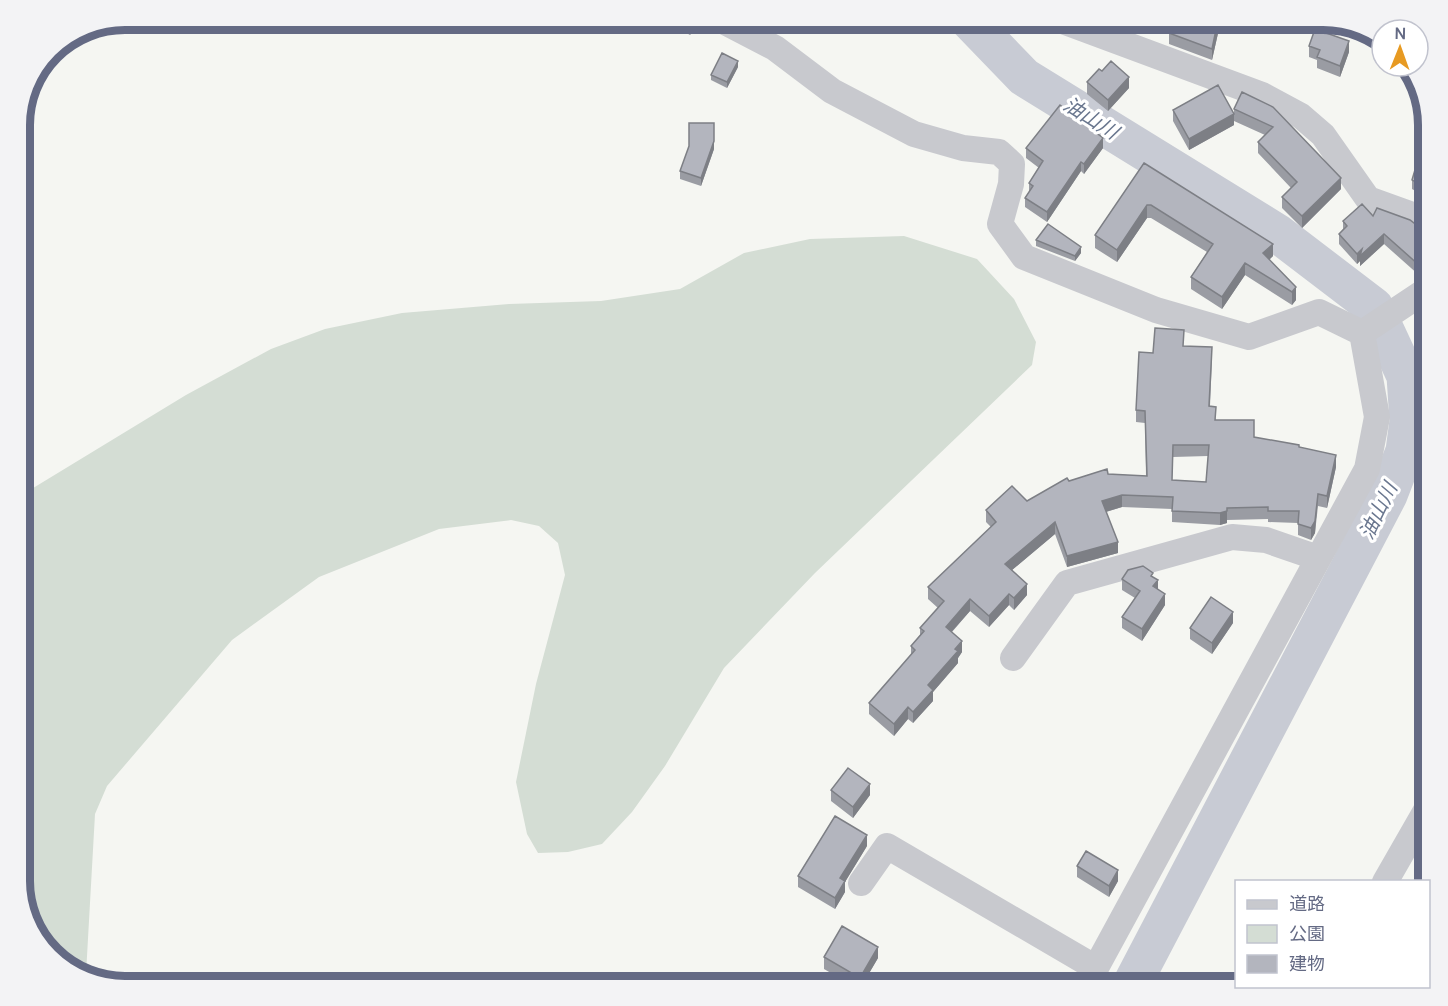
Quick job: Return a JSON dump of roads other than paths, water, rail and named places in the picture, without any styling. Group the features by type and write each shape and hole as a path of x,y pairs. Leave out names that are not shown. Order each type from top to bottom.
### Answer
{"street":[{"path":"740,30 775,48 832,91 914,134 963,148 999,152 1012,164 1011,184 1000,224 1024,257 1156,310 1249,337 1319,312 1362,333"},
{"path":"1087,30 1262,95 1301,116 1323,135 1368,199 1418,217"},
{"path":"1362,333 1418,296"},
{"path":"1092,976 1367,469 1377,417 1362,333"},
{"path":"1013,658 1067,583 1232,537 1266,540 1318,558"},
{"path":"1386,880 1418,824"},
{"path":"861,883 887,846 1089,976"}],"waterway":[{"name":"油山川","path":"979,30 1024,77 1277,233 1374,307 1406,376 1409,421 1405,451 1388,495 1136,976"}]}
